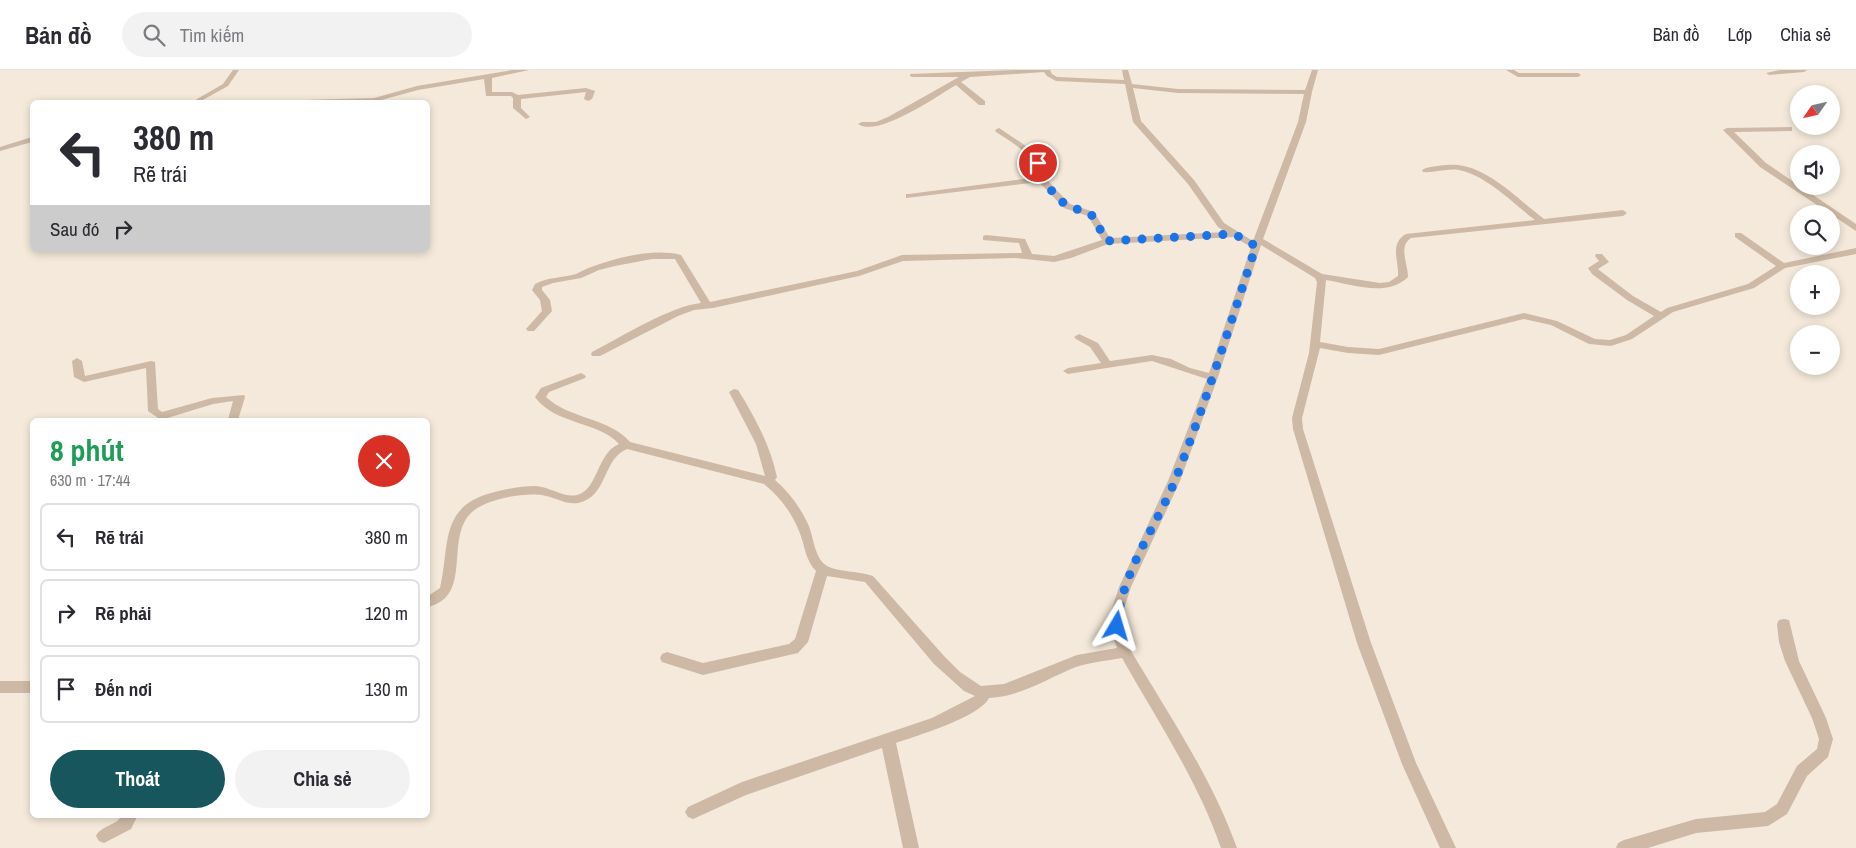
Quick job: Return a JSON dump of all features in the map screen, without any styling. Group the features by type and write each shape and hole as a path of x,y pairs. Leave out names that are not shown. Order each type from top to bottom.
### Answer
{"street":[{"path":"199,100 226,85 236,70"},
{"path":"374,100 417,88 491,74 526,70"},
{"path":"912,72 921,74 968,75 1047,70 1049,76 1056,79 1204,91 1308,92"},
{"path":"1125,70 1137,122 1190,182 1215,218 1234,234 1257,243 1318,276 1387,286 1402,277 1404,266 1398,247 1406,237 1623,213"},
{"path":"1229,848 1219,819 1202,786 1125,652 1117,626 1123,593 1174,481 1213,377 1257,243 1302,122 1315,70"},
{"path":"1509,70 1518,75 1578,75"},
{"path":"1769,73 1804,70"},
{"path":"491,74 488,93 512,94 517,97 586,90 591,91 588,99"},
{"path":"862,124 878,124 886,121 958,83 968,75"},
{"path":"958,83 982,103"},
{"path":"517,97 517,108 526,117"},
{"path":"1789,129 1726,130 1763,165 1856,228"},
{"path":"999,130 1032,156 1042,170 1042,179 1068,206 1091,214 1107,241"},
{"path":"0,149 30,141"},
{"path":"1426,170 1455,168 1468,171 1495,186 1543,222"},
{"path":"909,196 1042,179"},
{"path":"596,354 692,307 708,306 858,273 902,258 1028,256 1044,259 1062,258 1107,241 1234,234"},
{"path":"1738,235 1782,266"},
{"path":"986,238 1022,241 1028,256"},
{"path":"1316,344 1348,350 1379,352 1524,316 1545,320 1593,342 1605,344 1629,337 1676,308 1751,286 1782,266 1856,251"},
{"path":"531,328 547,311 545,300 537,290 538,286 555,279 576,276 600,266 658,256 672,255 679,258 708,306"},
{"path":"1599,256 1604,262 1593,267 1594,272 1630,298 1661,316"},
{"path":"1318,276 1322,282 1323,289 1316,344 1297,418 1301,443 1383,695 1410,764 1448,848"},
{"path":"1079,337 1094,346 1107,364"},
{"path":"1068,371 1107,364 1161,359 1186,370 1213,377"},
{"path":"77,361 79,377 84,379 151,364 153,412 161,416 212,401 240,397 234,418"},
{"path":"581,376 546,390 540,398 547,407 610,433 625,442 626,445"},
{"path":"734,392 767,458 771,477 768,481"},
{"path":"430,601 446,589 452,552 461,517 471,504 482,499 538,491 569,499 581,498 591,491 612,452 626,445 768,481 785,496 793,508 806,533 816,562 822,569 869,579 949,670 966,686 983,692 1025,684 1078,660 1125,652"},
{"path":"667,658 703,669 792,649 801,642 822,569"},
{"path":"1624,848 1696,826 1768,818 1782,809 1802,771 1823,752 1826,739 1819,718 1792,661 1784,624"},
{"path":"0,688 30,687"},
{"path":"693,812 742,789 936,724 966,710 982,698 983,692"},
{"path":"888,740 911,848"},
{"path":"104,836 126,824 129,818"}],"route":[{"path":"1038,163 1042,170 1044,182 1068,206 1091,214 1107,241 1234,234 1256,246 1213,377 1174,481 1125,587 1118,610 1117,626"}]}
